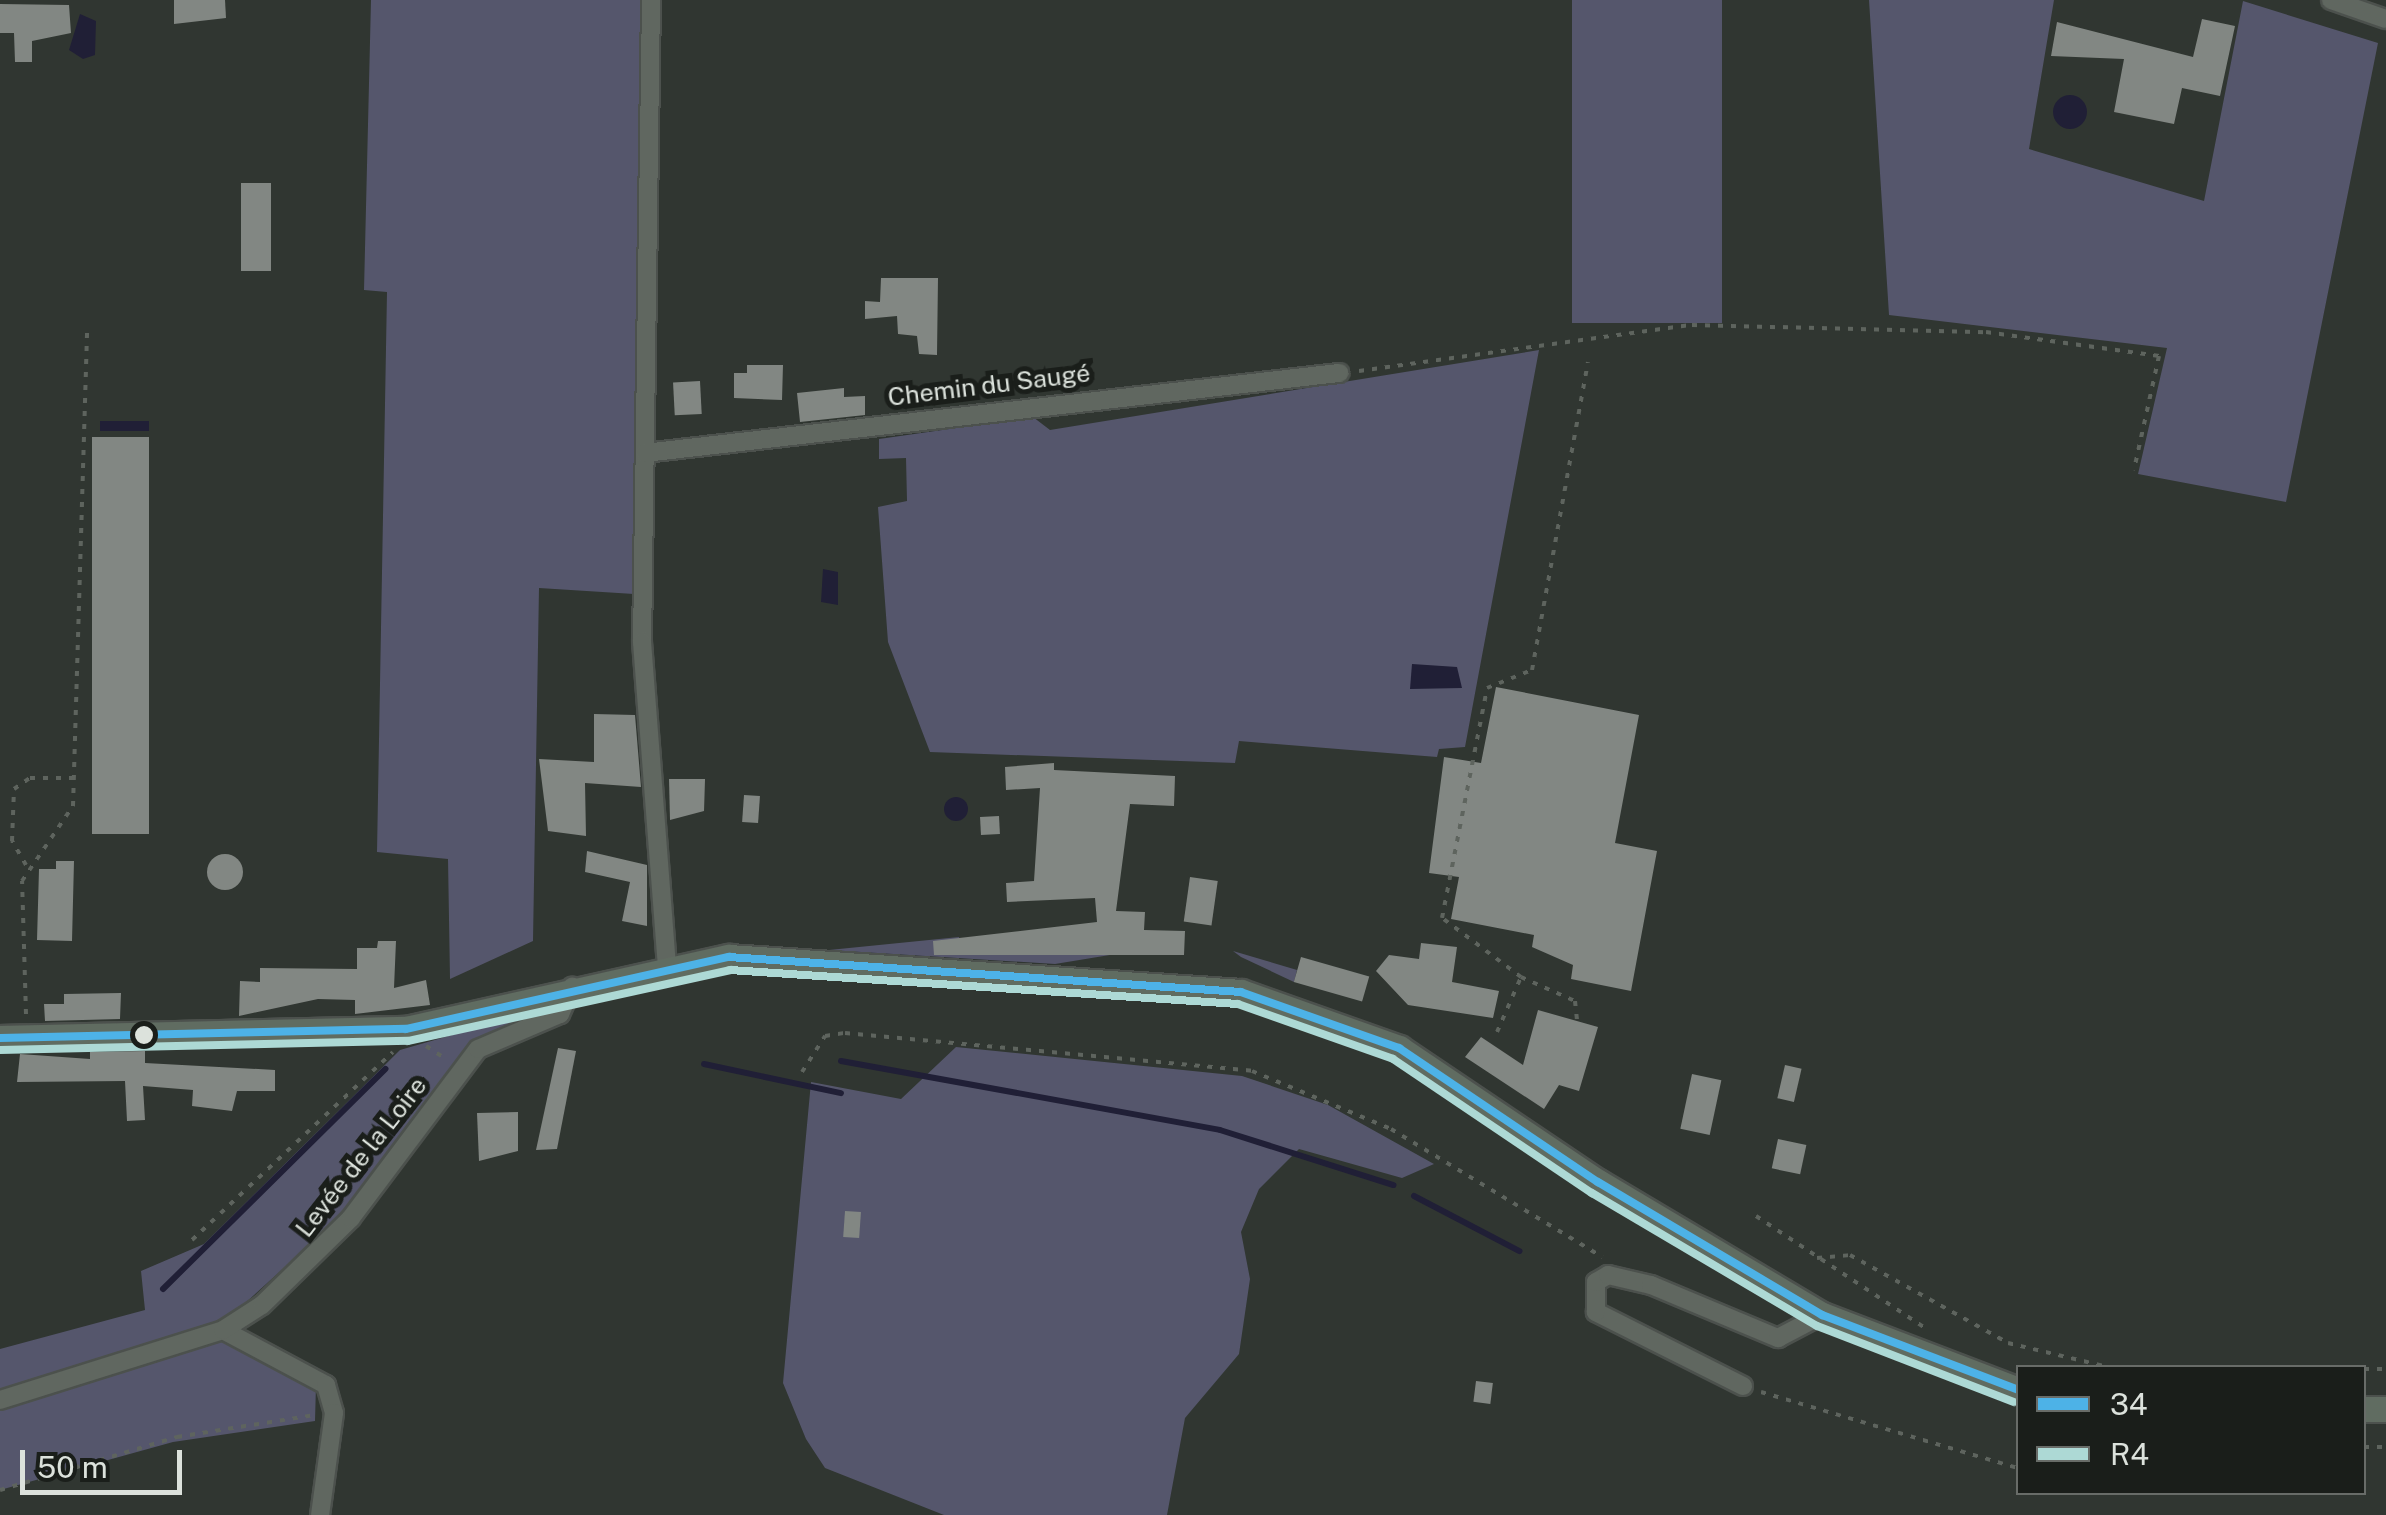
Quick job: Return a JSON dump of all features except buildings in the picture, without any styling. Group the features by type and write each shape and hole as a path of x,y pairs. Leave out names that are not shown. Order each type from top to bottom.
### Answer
{"street":[{"path":"652,0 642,642 667,966"},
{"path":"2331,0 2386,19"},
{"name":"Chemin du Saugé","path":"645,453 1339,374"},
{"path":"0,1038 424,1034 572,988 667,966 788,957 1179,982 1286,1002 1427,1064 1598,1182 1822,1315 2016,1389"},
{"name":"Levée de la Loire","path":"0,1400 223,1330 262,1305 351,1218 478,1049 560,1014 572,988"},
{"path":"1742,1386 1591,1308 1596,1282 1614,1275 1778,1338 1822,1315"},
{"path":"223,1330 309,1369 334,1413 320,1515"}],"path":[{"path":"1339,374 1692,325 1986,332 2160,356 2134,470"},
{"path":"26,865 69,822 74,778 87,329"},
{"path":"1577,1021 1575,1001 1521,976 1442,918 1488,688 1532,670 1588,362"},
{"path":"30,1037 20,973 26,865 12,841 14,789 30,778 74,778"},
{"path":"1497,1032 1521,976"},
{"path":"802,1072 825,1036 845,1033 1252,1072 1391,1130 1601,1256 1614,1275"},
{"path":"192,1240 424,1034 434,1056 457,1060"},
{"path":"1756,1216 1930,1331"},
{"path":"1817,1258 1850,1255 2008,1343 2100,1365"},
{"path":"1742,1386 2016,1467"},
{"path":"0,1490 177,1437 334,1413"}],"shaded area":[{"path":"371,0 641,0 634,594 539,588 533,941 450,979 448,859 377,852 387,292 364,290"},
{"path":"1572,0 1722,0 1722,323 1572,323"},
{"path":"1869,0 2054,0 2029,149 2204,201 2243,1 2378,43 2286,502 2138,474 2167,348 1889,315"},
{"path":"80,14 96,21 95,55 83,59 69,50"},
{"path":"2070,95 2082,100 2087,112 2082,124 2070,129 2058,124 2053,112 2058,100"},
{"path":"1539,350 1465,747 1439,749 1437,757 1239,741 1235,763 930,752 888,642 878,507 907,501 906,458 879,459 879,439 1033,417 1050,430"},
{"path":"100,421 149,421 149,431 100,431"},
{"path":"823,569 838,572 838,605 821,602"},
{"path":"1412,664 1457,667 1462,688 1410,689"},
{"path":"956,797 968,809 956,821 944,809"},
{"path":"959,937 961,951 1122,953 1055,964 829,950"},
{"path":"1233,951 1297,970 1294,982 1241,957"},
{"path":"559,1004 481,1038 351,1207 231,1316 0,1392 0,1349 145,1310 141,1271 204,1244 400,1050"},
{"path":"956,1047 1242,1076 1328,1105 1434,1164 1402,1178 1299,1149 1259,1189 1241,1232 1250,1279 1239,1354 1185,1418 1167,1515 944,1515 825,1468 806,1439 783,1383 811,1082 901,1099"},
{"path":"220,1340 316,1385 315,1421 173,1442 0,1490 0,1407"}],"waterway":[{"path":"841,1061 1220,1130 1393,1185"},
{"path":"704,1064 841,1093"},
{"path":"163,1289 385,1069"},
{"path":"1414,1196 1519,1251"}],"transit line":[{"name":"34","path":"0,1038 406,1029 729,957 1241,992 1399,1048 1598,1182 1822,1315 2016,1389"},
{"name":"R4","path":"0,1050 408,1041 730,970 1238,1004 1393,1059 1592,1193 1817,1326 2014,1402"}]}
